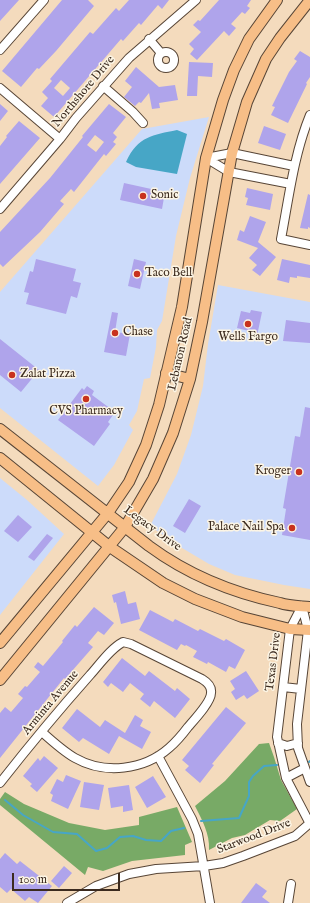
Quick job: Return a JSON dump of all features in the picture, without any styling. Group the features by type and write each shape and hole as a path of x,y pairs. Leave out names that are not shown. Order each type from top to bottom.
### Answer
{"main road":[{"name":"Lebanon Road","path":"0,643 108,513 129,482 146,445 159,405 182,307 206,158 223,100 234,70 249,40 277,0"},
{"name":"Lebanon Road","path":"0,680 110,547 125,527 153,479 173,432 190,379 232,152 247,102 266,59 280,38 310,0"},
{"path":"166,373 190,379"},
{"name":"Legacy Drive","path":"0,429 159,554 212,582 281,604 306,607"},
{"path":"0,458 110,547 163,583 195,599 242,617 290,629 309,630"}],"street":[{"path":"0,50 44,0"},
{"name":"Northshore Drive","path":"0,209 103,86 129,58 149,39 178,17 196,0"},
{"path":"149,39 161,53"},
{"path":"103,86 133,112 143,123"},
{"path":"0,88 60,139"},
{"path":"310,115 302,134 294,166 281,239 310,245"},
{"path":"206,158 232,152 294,166"},
{"path":"206,158 229,172 291,184"},
{"path":"306,607 309,630 297,724 298,748 310,782"},
{"name":"Texas Drive","path":"306,607 290,629 277,737 286,778 310,824"},
{"name":"Arminta Avenue","path":"0,783 109,654 122,642 139,647 205,680 210,686 211,694 208,702 176,742 158,756"},
{"path":"283,687 302,689"},
{"path":"42,732 71,756 86,764 98,767 117,769 128,768 144,763 158,756 195,826 200,843 210,903"},
{"path":"278,743 287,746 298,743"},
{"path":"286,778 305,768"},
{"name":"Starwood Drive","path":"67,903 91,888 123,875 156,869 204,866 243,856 295,836 310,824"},
{"path":"288,903 291,884"}],"shaded area":[{"path":"209,117 190,178 176,236 162,321 157,330 156,347 150,378 144,379 137,411 129,425 133,430 114,465 98,486 0,408 0,292 142,129"},
{"path":"218,285 310,302 310,589 235,575 209,564 177,545 150,526 177,474 191,435 203,386 208,344"},
{"path":"0,478 27,500 64,534 0,615"}],"green space":[{"path":"269,743 281,780 297,809 280,821 270,820 245,835 232,838 209,850 207,833 195,806 225,781 259,744"},
{"path":"5,792 24,804 69,823 105,830 139,825 139,817 177,807 192,842 185,845 185,855 132,861 103,871 88,867 85,875 0,805 0,799"}],"water":[{"path":"177,130 187,134 177,174 136,167 126,162 136,147 147,138 153,135"}],"building":[{"path":"0,0 19,0 0,21"},
{"path":"62,0 88,0 94,6 56,51 39,69 37,68 21,87 2,71"},
{"path":"129,0 169,0 162,9 158,5 141,25 139,23 123,41 121,39 54,117 41,106 48,98 42,92 52,81 50,79 90,32 93,34 116,8 119,11","holes":["61,80 70,88 63,96 54,88"]},
{"path":"219,0 251,0 247,6 250,8 245,14 242,12 231,24 236,28 229,36 224,31 197,60 190,54 194,49 189,44 201,32 193,25 198,20 200,21"},
{"path":"300,51 310,57 310,77 288,123 271,115 275,107 272,106 289,72 297,61 294,59"},
{"path":"189,62 213,63 212,77 198,76 197,96 187,96"},
{"path":"136,67 159,87 175,85 178,100 159,103 160,108 152,109 149,93 141,103 139,102 135,106 124,97 132,87 125,81"},
{"path":"0,104 8,111 0,121"},
{"path":"109,104 126,117 113,133 117,137 113,142 116,144 106,156 104,154 74,192 71,189 60,201 64,204 40,232 3,267 0,264 0,232 50,178 83,137 82,136","holes":["95,135 104,142 96,152 87,145"]},
{"path":"19,121 40,138 0,184 0,146 7,137 6,136"},
{"path":"264,126 286,134 280,150 258,143"},
{"name":"Sonic","path":"124,183 165,192 162,209 120,200"},
{"path":"247,188 273,194 270,210 246,205 248,198 245,197"},
{"path":"308,194 310,195 310,228 308,227 308,229 300,228"},
{"path":"250,216 266,222 258,242 276,257 260,276 252,270 257,265 249,258 258,248 237,240 240,230 244,232"},
{"path":"36,259 76,269 73,281 81,283 77,298 71,296 66,314 26,304 29,293 24,292 30,271 33,272"},
{"name":"Taco Bell","path":"134,259 146,262 140,289 128,286"},
{"path":"282,259 310,265 310,278 297,276 297,278 290,277 289,283 277,280"},
{"path":"251,310 262,312 257,336 249,334 249,331 237,328 241,311 250,313"},
{"name":"Chase","path":"112,312 118,313 115,332 130,334 126,356 104,352"},
{"path":"286,320 310,323 310,343 283,341"},
{"path":"0,339 39,370 21,392 0,375"},
{"name":"CVS Pharmacy","path":"87,386 94,391 92,395 115,412 108,422 110,424 94,446 58,420 82,388 84,390"},
{"name":"Kroger","path":"305,407 310,408 310,540 282,535 286,509 283,508 295,436 300,437"},
{"path":"189,499 201,506 185,533 173,526"},
{"path":"18,515 32,527 18,542 4,531"},
{"path":"47,534 53,538 34,561 28,557"},
{"path":"125,591 128,604 136,602 140,619 121,624 116,602 114,603 112,595"},
{"path":"94,607 114,623 104,635 98,631 88,643 93,647 65,679 64,678 0,758 0,713 5,707 11,712 23,698 18,694 25,686 27,687 40,672 34,667 38,662 43,666 75,625 77,627"},
{"path":"150,610 173,622 175,619 198,631 200,629 224,641 226,639 245,650 235,669 229,666 226,672 208,662 207,664 193,657 197,651 186,645 181,644 177,650 139,630"},
{"path":"122,658 145,676 149,671 175,691 177,688 190,699 175,718 154,701 150,707 140,699 144,694 130,683 123,692 111,683 108,687 103,682"},
{"path":"246,671 259,691 247,699 244,695 236,700 231,692 235,689 230,681"},
{"path":"226,707 246,723 212,764 214,765 200,783 185,770 189,766 182,760"},
{"path":"77,709 100,727 105,720 125,733 135,715 143,720 140,726 151,732 142,749 119,736 109,754 83,738 79,742 62,728"},
{"path":"44,756 58,768 37,792 30,786 32,784 23,776 38,758 40,761"},
{"path":"66,775 81,781 68,809 51,801 53,795 50,793 57,779 63,782"},
{"path":"153,776 166,797 147,808 135,787"},
{"path":"84,782 104,785 99,810 80,807"},
{"path":"129,785 133,810 123,812 123,806 111,808 108,788"},
{"path":"5,853 17,864 20,861 52,886 38,903 29,897 25,901 11,889 7,893 0,887 0,859"},
{"path":"64,866 72,873 59,888 51,881"},
{"path":"256,883 267,891 262,897 270,903 241,903"}],"waterway":[{"path":"201,821 239,818 249,796 249,782 253,776 264,766 277,765"},
{"path":"5,800 23,815 53,832 77,834 96,851 107,848 120,837 133,836 146,840 161,841 171,831 184,828"}],"place":[{"name":"Sonic","path":"143,196"},
{"name":"Taco Bell","path":"137,274"},
{"name":"Wells Fargo","path":"248,324"},
{"name":"Chase","path":"115,333"},
{"name":"Zalat Pizza","path":"12,375"},
{"name":"CVS Pharmacy","path":"86,399"},
{"name":"Kroger","path":"299,472"},
{"name":"Palace Nail Spa","path":"292,528"}]}
